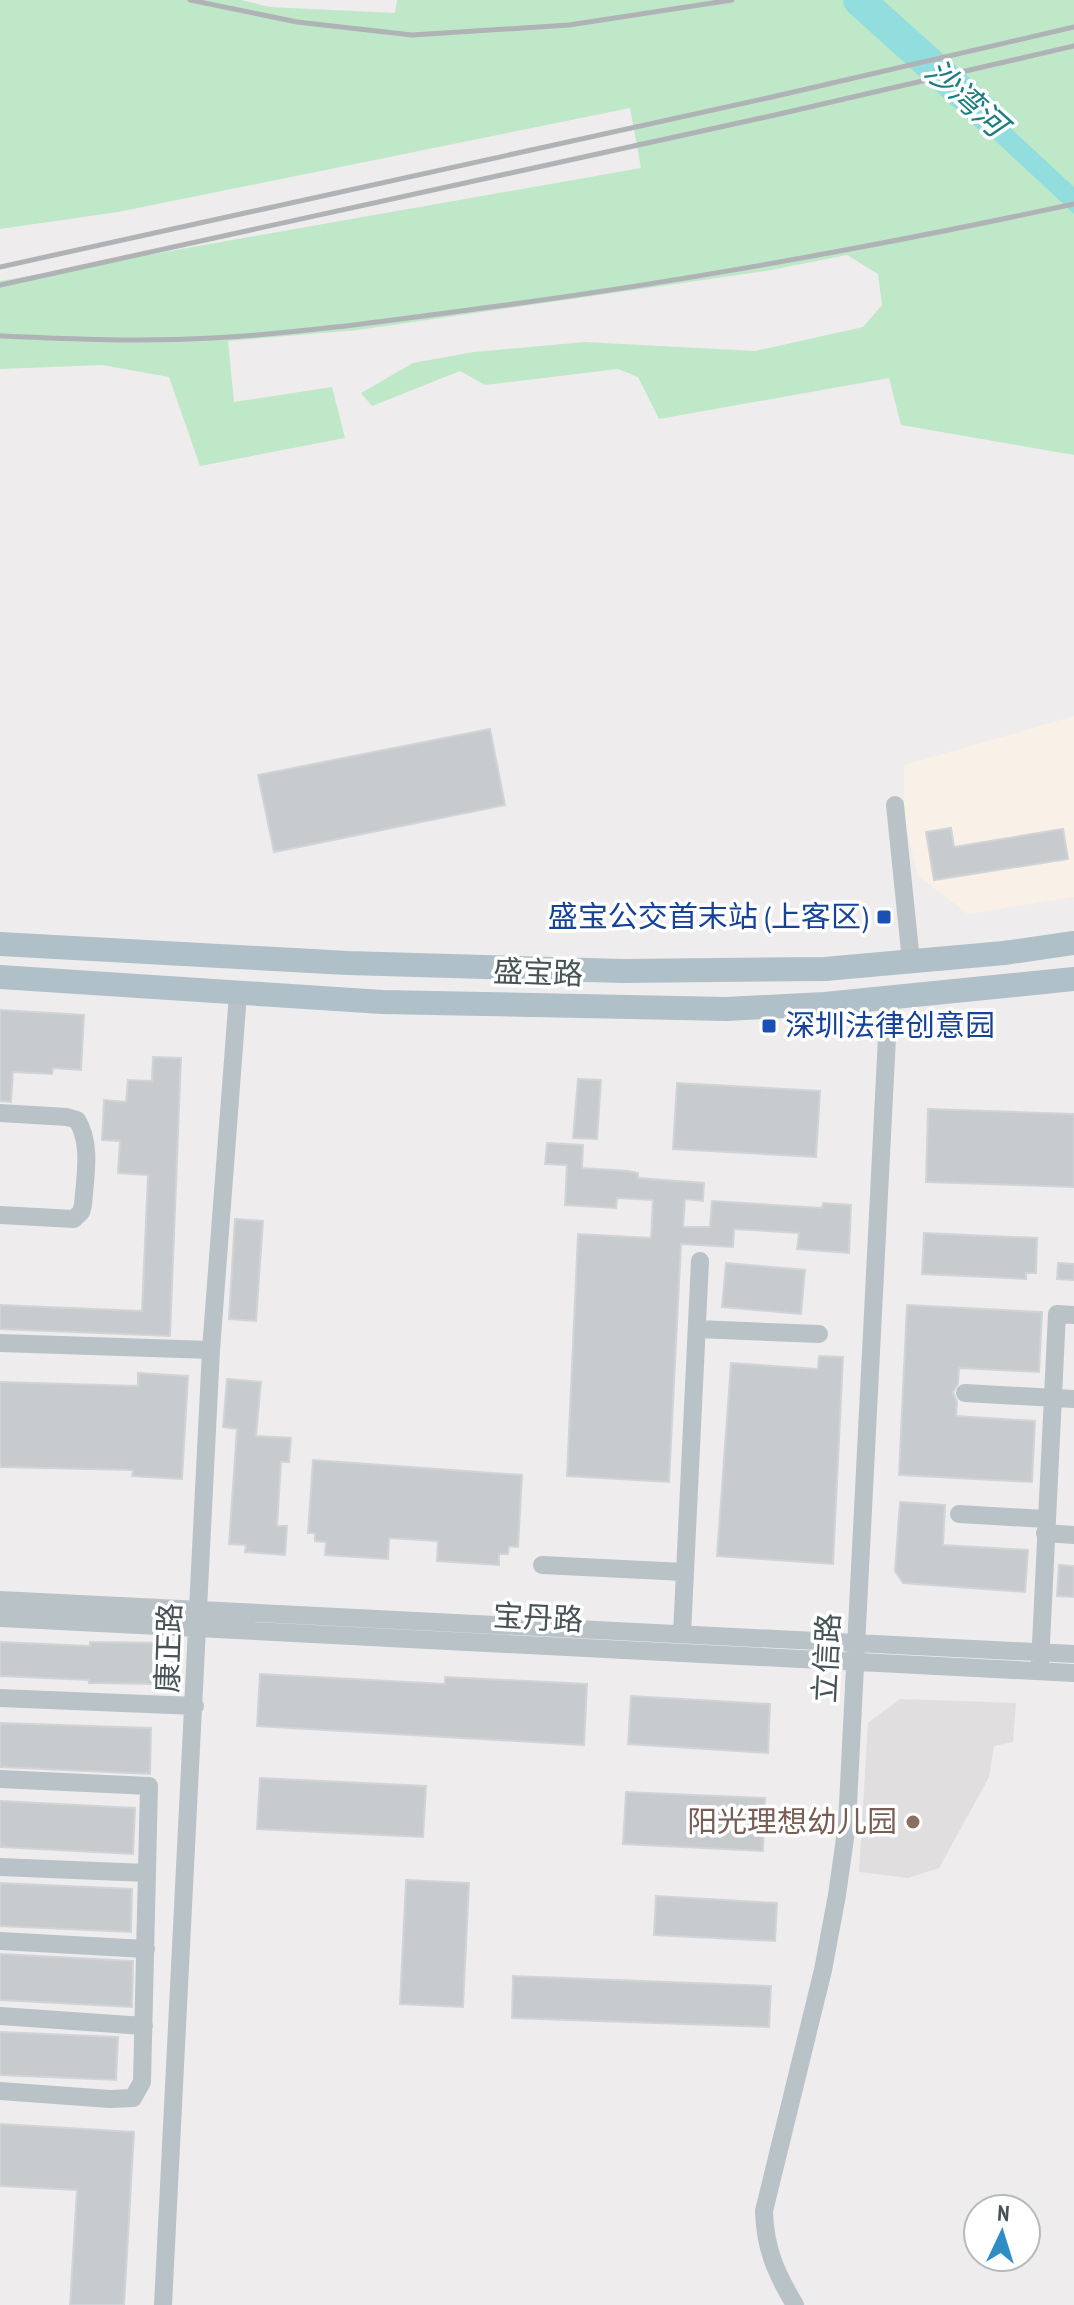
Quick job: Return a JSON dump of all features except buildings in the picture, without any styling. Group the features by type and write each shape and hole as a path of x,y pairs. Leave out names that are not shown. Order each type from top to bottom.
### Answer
{"main road":[{"name":"盛宝路","path":"0,944 348,963 623,971 825,969 1074,943"},
{"name":"盛宝路","path":"0,977 382,1002 726,1009 825,1004 1074,979"}],"street":[{"path":"895,805 911,961"},
{"name":"康正路","path":"163,2305 211,1350 238,994"},
{"name":"立信路","path":"795,2305 773,2263 765,2238 764,2211 823,1970 847,1824 889,998"},
{"path":"0,1113 77,1120 84,1132 86,1150 83,1205 74,1219 0,1215"},
{"path":"682,1634 700,1261"},
{"path":"1040,1671 1057,1314 1074,1315"},
{"path":"697,1329 819,1334"},
{"path":"0,1343 211,1350"},
{"path":"965,1393 1074,1399"},
{"path":"959,1514 1046,1526 1074,1535"},
{"path":"542,1565 684,1572"},
{"name":"宝丹路","path":"0,1600 198,1619 855,1662 1074,1673"},
{"name":"宝丹路","path":"0,1618 198,1619 682,1634 1074,1654"},
{"path":"0,1698 195,1706"},
{"path":"0,1779 149,1786 142,2082 133,2098 0,2091"},
{"path":"0,1867 147,1873"},
{"path":"0,1941 146,1949"},
{"path":"0,2016 144,2026"}],"shaded area":[{"path":"1074,716 1074,897 968,914 918,876 904,819 904,765"},
{"name":"阳光理想幼儿园","path":"900,1699 1016,1703 1013,1742 994,1746 989,1777 939,1868 908,1878 859,1872 868,1723"}],"green space":[{"path":"0,0 241,0 270,7 395,13 397,0 1074,0 1074,455 901,425 889,378 659,419 638,377 618,369 485,385 460,371 372,406 361,393 413,363 474,352 585,342 755,351 863,327 882,305 878,274 847,255 766,271 358,330 228,341 234,402 332,387 345,438 200,466 169,377 102,365 0,369 0,281 641,168 630,108 118,212 0,229"}],"water":[{"path":"959,90 990,109 1074,187 1074,214 973,120"}],"waterway":[{"name":"沙湾河","path":"859,0 990,118"}],"railway":[{"path":"190,0 297,22 412,35 569,25 732,0"},
{"path":"0,267 772,97 1074,27"},
{"path":"0,285 775,115 1074,46"},
{"path":"0,336 185,339 348,326 706,275 1074,204"}],"place":[{"name":"盛宝公交首末站 (上客区)","path":"884,917"},
{"name":"深圳法律创意园","path":"769,1026"},
{"name":"阳光理想幼儿园","path":"913,1822"}]}
